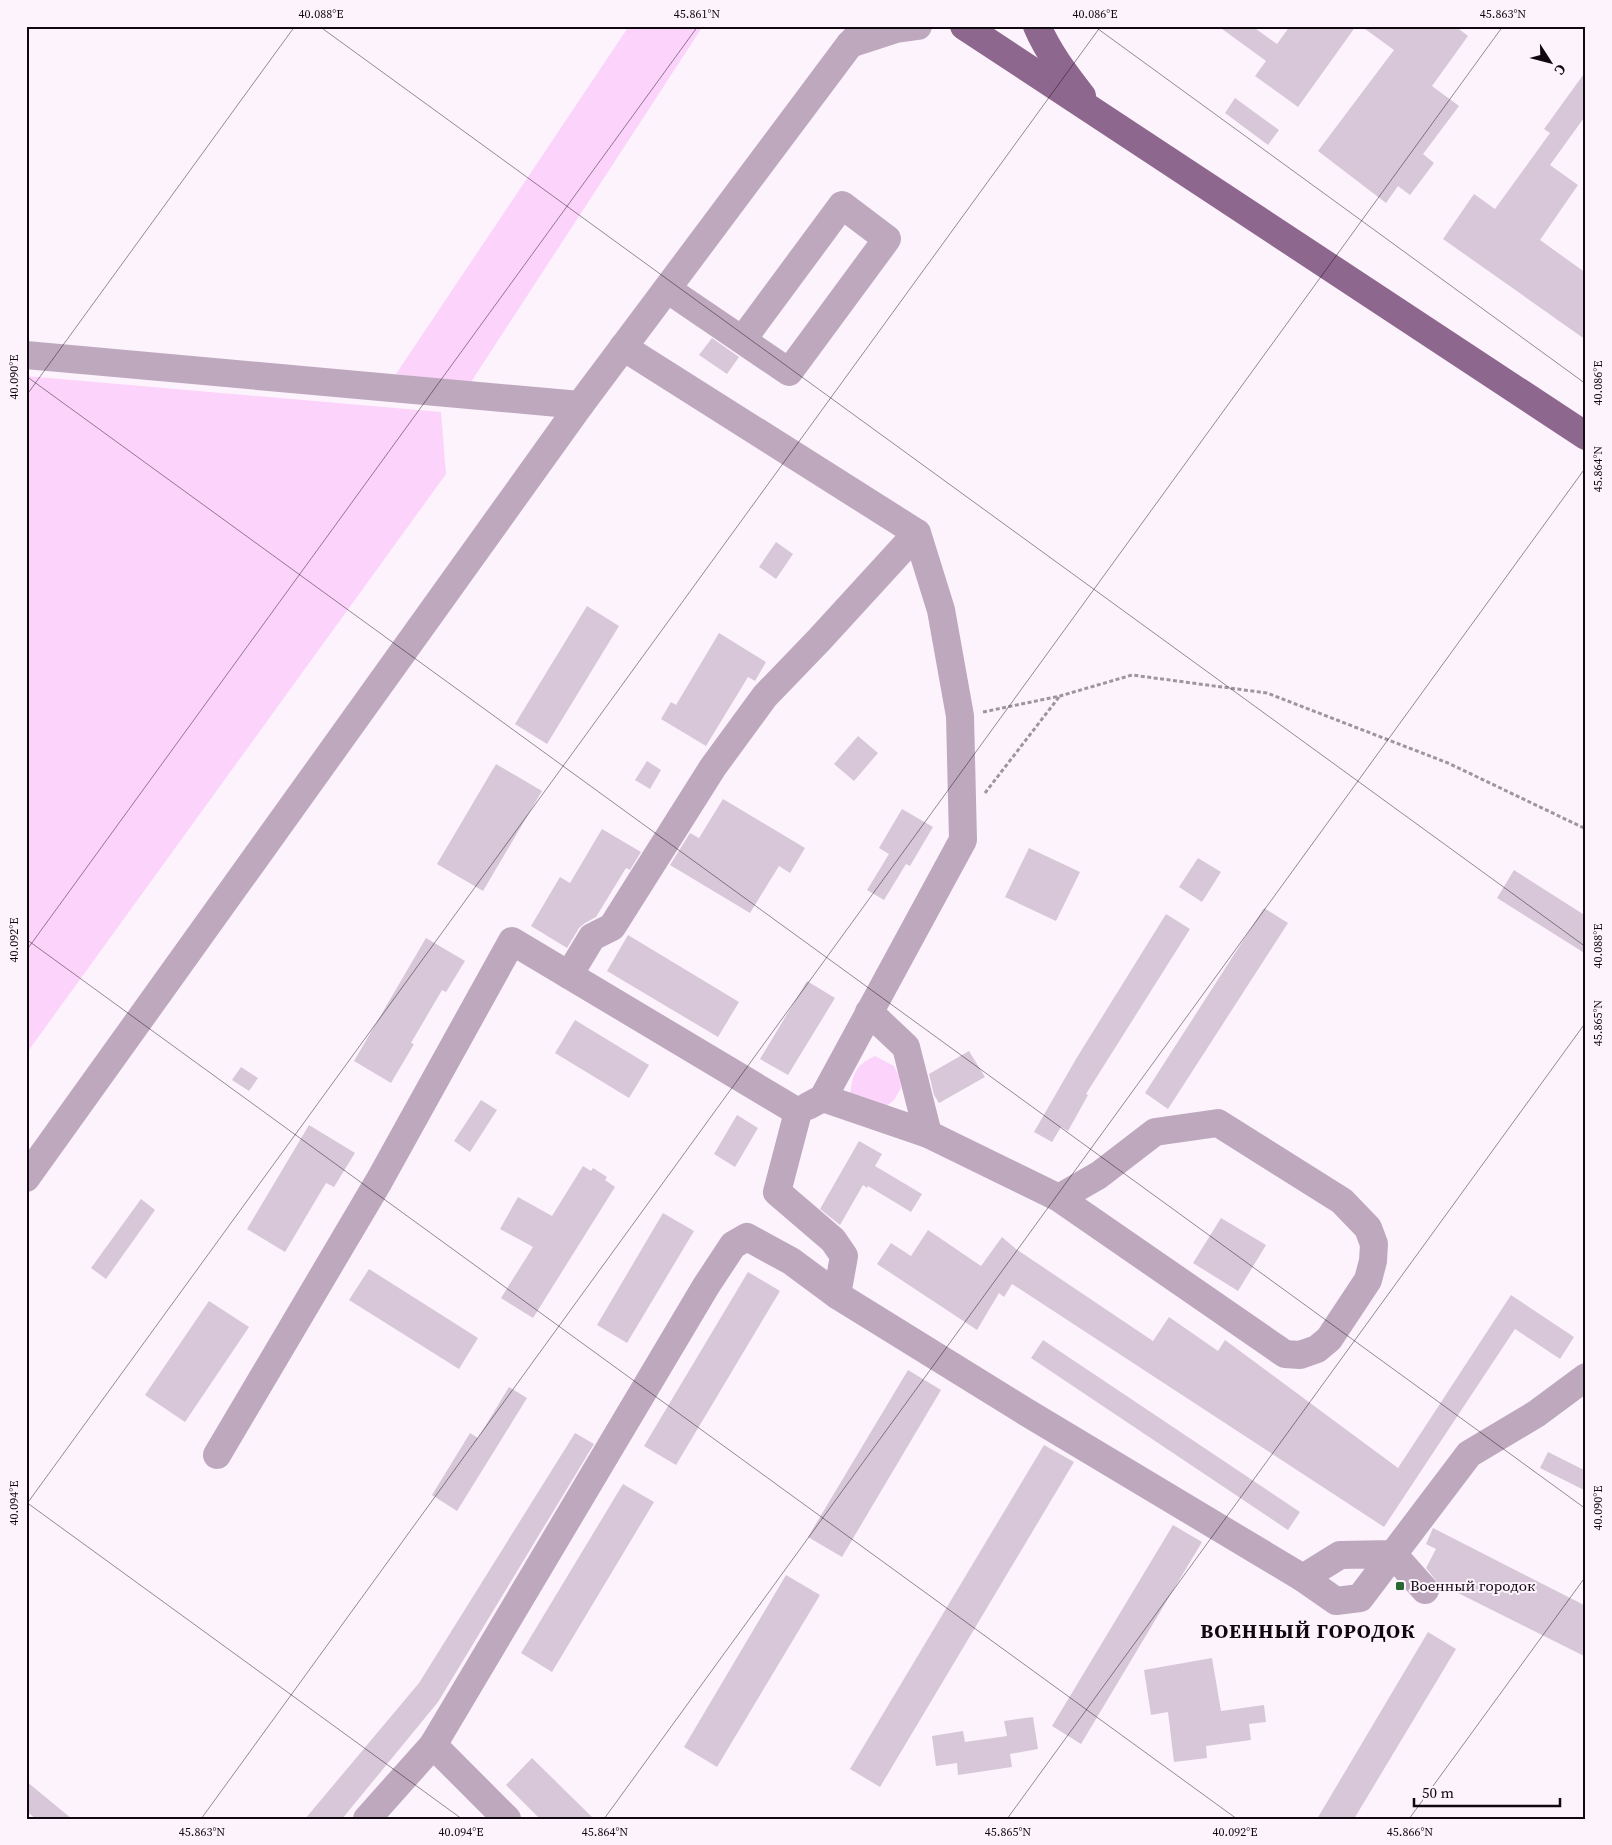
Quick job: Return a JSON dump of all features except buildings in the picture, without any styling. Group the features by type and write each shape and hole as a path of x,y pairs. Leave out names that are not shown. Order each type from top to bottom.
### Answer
{"main road":[{"path":"964,26 1586,436"},
{"path":"1037,26 1043,42 1064,73 1097,115"}],"street":[{"path":"26,1178 580,404 857,32 918,26"},
{"path":"667,289 789,372 887,239 842,205 743,339"},
{"path":"623,348 917,533 942,610 960,716 963,840 823,1098 798,1112 777,1192 833,1240 844,1256 837,1295"},
{"path":"26,355 580,404"},
{"path":"568,975 592,938 612,927 713,767 765,696 917,533"},
{"path":"216,1455 379,1181 512,941 798,1112"},
{"path":"870,1012 906,1047 928,1134"},
{"path":"823,1098 928,1134 1059,1198 1285,1354 1300,1355 1317,1349 1329,1339 1368,1280 1373,1261 1374,1244 1368,1228 1342,1201 1218,1123 1155,1132 1099,1176 1059,1198"},
{"path":"367,1819 433,1745 701,1294 733,1245 747,1237 791,1261 837,1295 1026,1412 1303,1578 1336,1601 1360,1598 1469,1454 1536,1414 1586,1377"},
{"path":"1303,1578 1340,1555 1393,1554 1425,1590"},
{"path":"433,1745 507,1819"}],"path":[{"path":"960,716 1060,696 1132,675 1267,692 1448,764 1586,829"},
{"path":"985,793 1060,696"}],"shaded area":[{"path":"629,26 703,26 469,385 396,374"},
{"path":"26,376 441,412 446,474 26,1054"},
{"path":"875,1056 894,1066 899,1076 901,1088 894,1100 880,1111 850,1094 856,1071 868,1059"}],"place":[{"name":"Военный городок","path":"1400,1586"}],"district":[{"name":"ВОЕННЫЙ ГОРОДОК","path":"1308,1631"}]}
